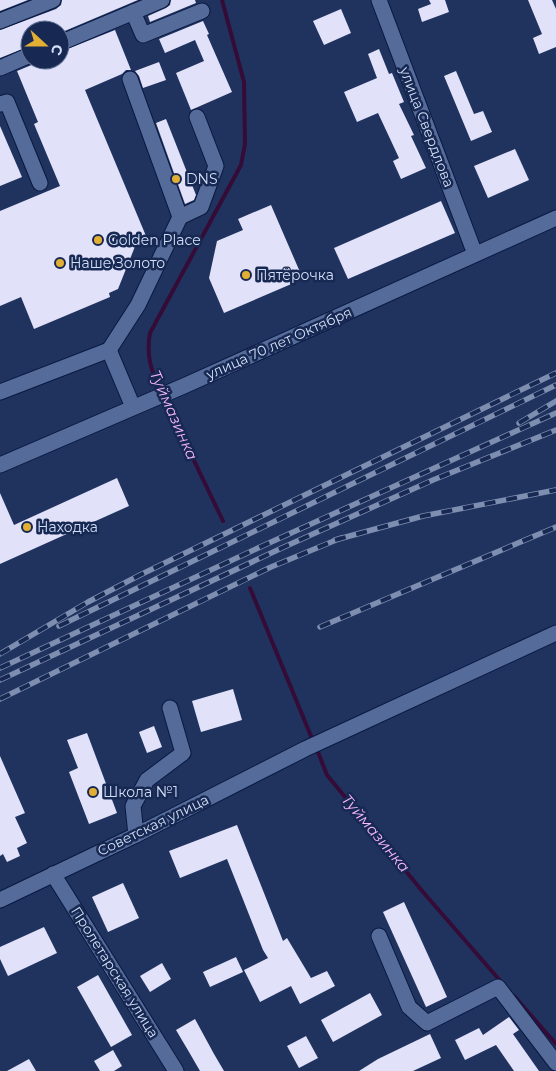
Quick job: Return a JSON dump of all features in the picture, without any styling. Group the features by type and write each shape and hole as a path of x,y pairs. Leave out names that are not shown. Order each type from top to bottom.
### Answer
{"street":[{"path":"0,21 53,0"},
{"path":"70,39 162,0"},
{"name":"улица Свердлова","path":"380,0 475,254"},
{"path":"133,12 143,35 202,11"},
{"path":"0,68 20,59"},
{"path":"130,79 180,217"},
{"path":"0,104 7,102 40,183"},
{"path":"0,392 110,350 138,305 180,217 200,207 216,166 197,117"},
{"name":"улица 70 лет Октября","path":"0,465 186,385 556,218"},
{"path":"110,350 133,407"},
{"name":"Советская улица","path":"0,900 136,834 305,748 556,632"},
{"path":"136,834 133,806 146,780 183,753 170,708"},
{"name":"Пролетарская улица","path":"53,874 176,1071"},
{"path":"379,936 409,1007 427,1023 498,988 556,1062"}],"building":[{"path":"0,0 28,0 0,11"},
{"path":"62,0 138,0 70,29 70,20 27,20 56,9 61,5"},
{"path":"171,0 195,0 196,3 150,22 148,16 166,8 170,5"},
{"path":"429,0 445,0 449,12 422,22 418,9 431,4"},
{"path":"528,0 552,0 556,9 556,47 539,54 533,38 542,34"},
{"path":"341,9 351,33 324,45 313,21"},
{"path":"203,21 209,34 207,35 232,92 191,110 176,73 204,61 195,40 165,53 159,39"},
{"path":"20,22 20,50 0,58 0,30"},
{"path":"115,30 131,70 126,70 122,74 85,90 146,236 138,239 118,289 109,293 110,297 34,329 21,297 0,306 0,211 60,186 34,124 38,122 17,71 70,70 70,48"},
{"path":"379,49 389,74 392,73 404,102 399,104 414,135 411,136 426,168 401,179 393,161 399,158 378,113 357,122 344,92 377,78 368,54"},
{"path":"159,62 166,80 143,88 135,71"},
{"path":"456,71 474,114 483,111 492,132 471,141 444,76"},
{"path":"166,119 196,195 194,200 185,204 156,123"},
{"path":"0,126 22,177 0,186"},
{"path":"515,149 529,180 488,198 474,166"},
{"path":"441,201 455,233 348,279 334,248"},
{"path":"271,205 303,279 224,313 209,278 217,241 243,230 238,219"},
{"path":"117,478 129,506 0,564 0,493 14,525"},
{"path":"233,689 242,720 201,732 192,701"},
{"path":"154,726 162,747 147,753 139,732"},
{"name":"Школа №1","path":"87,733 117,813 89,824 69,772 78,768 67,740"},
{"path":"0,756 25,813 15,817 27,843 17,848 20,856 7,862 3,854 0,856"},
{"path":"237,825 283,941 287,938 311,978 327,971 335,986 300,1004 291,986 260,1002 244,970 268,958 263,950 227,859 180,878 169,851"},
{"path":"123,883 139,918 108,932 92,897"},
{"path":"404,902 447,997 426,1007 383,912"},
{"path":"44,927 57,953 8,976 0,959 0,947"},
{"path":"236,957 243,972 210,987 203,972"},
{"path":"162,963 171,979 150,992 140,976"},
{"path":"98,975 132,1035 111,1047 77,987"},
{"path":"370,993 382,1015 333,1042 321,1020"},
{"path":"509,1017 519,1030 513,1034 539,1071 514,1071 496,1045 465,1060 455,1040 479,1028 483,1035"},
{"path":"195,1019 224,1071 200,1071 176,1030"},
{"path":"430,1034 441,1058 413,1071 359,1071 378,1059"},
{"path":"306,1036 318,1058 299,1068 287,1046"},
{"path":"113,1050 122,1066 114,1071 100,1071 94,1061"},
{"path":"29,1059 36,1071 7,1071"}],"waterway":[{"name":"Туймазинка","path":"161,391 150,363 150,333 241,165 245,144 244,82 222,0"},
{"name":"Туймазинка","path":"164,398 223,521"},
{"name":"Туймазинка","path":"250,588 313,741"},
{"name":"Туймазинка","path":"316,747 327,775 423,892 503,984"},
{"name":"Туймазинка","path":"514,996 556,1044"}],"railway":[{"path":"0,654 88,602 140,575 556,373"},
{"path":"59,626 556,385"},
{"path":"519,423 556,401"},
{"path":"0,668 258,548 556,413"},
{"path":"0,680 284,547 433,480 556,430"},
{"path":"335,540 423,516 556,490"},
{"path":"320,627 556,527"},
{"path":"0,699 271,567 341,538"}],"place":[{"name":"DNS","path":"176,179"},
{"name":"Golden Place","path":"98,240"},
{"name":"Наше Золото","path":"60,263"},
{"name":"Пятёрочка","path":"246,275"},
{"name":"Находка","path":"27,527"},
{"name":"Школа №1","path":"93,792"}]}
